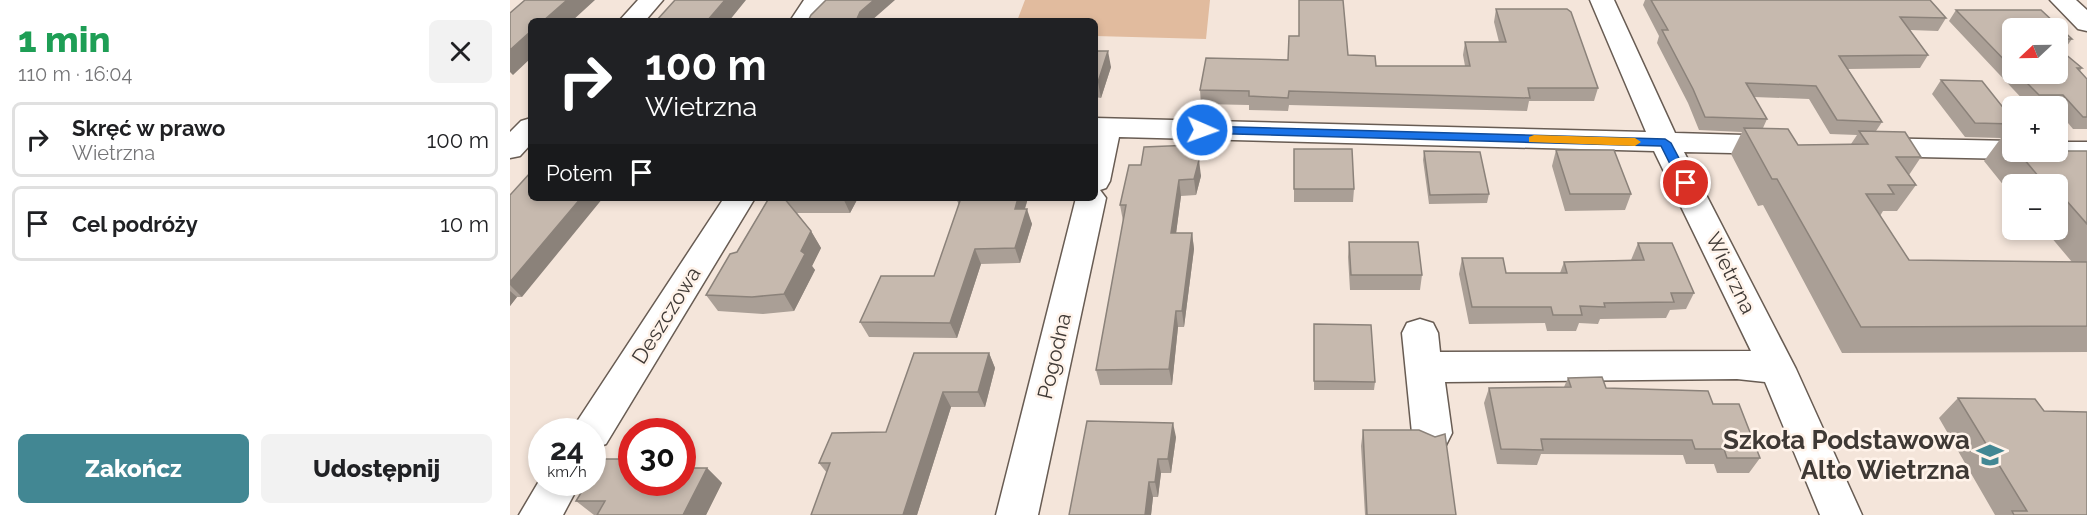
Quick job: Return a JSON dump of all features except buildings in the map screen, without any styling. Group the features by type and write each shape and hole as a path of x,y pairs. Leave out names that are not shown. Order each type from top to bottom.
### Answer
{"street":[{"path":"634,18 651,0"},
{"path":"804,18 816,0"},
{"name":"Wietrzna","path":"1602,0 1665,143 1778,369 1841,515"},
{"path":"2062,0 2087,24"},
{"path":"510,125 528,126"},
{"path":"1098,154 1101,127 1802,146"},
{"path":"510,149 528,129"},
{"path":"1849,147 2002,150"},
{"path":"2068,151 2087,151"},
{"name":"Deszczowa","path":"601,418 739,201"},
{"name":"Pogodna","path":"1017,515 1090,201"},
{"path":"1432,433 1422,350 1737,364 1778,369"},
{"path":"540,515 552,496"}],"shaded area":[{"path":"1025,0 1210,0 1206,39 1098,36 1098,18 1018,18"}],"slow traffic":[{"path":"1534,139 1635,142"}],"place":[{"name":"Szkoła Podstawowa Alto Wietrzna","path":"1990,455"}],"route":[{"path":"1202,130 1665,143 1686,183"}]}
